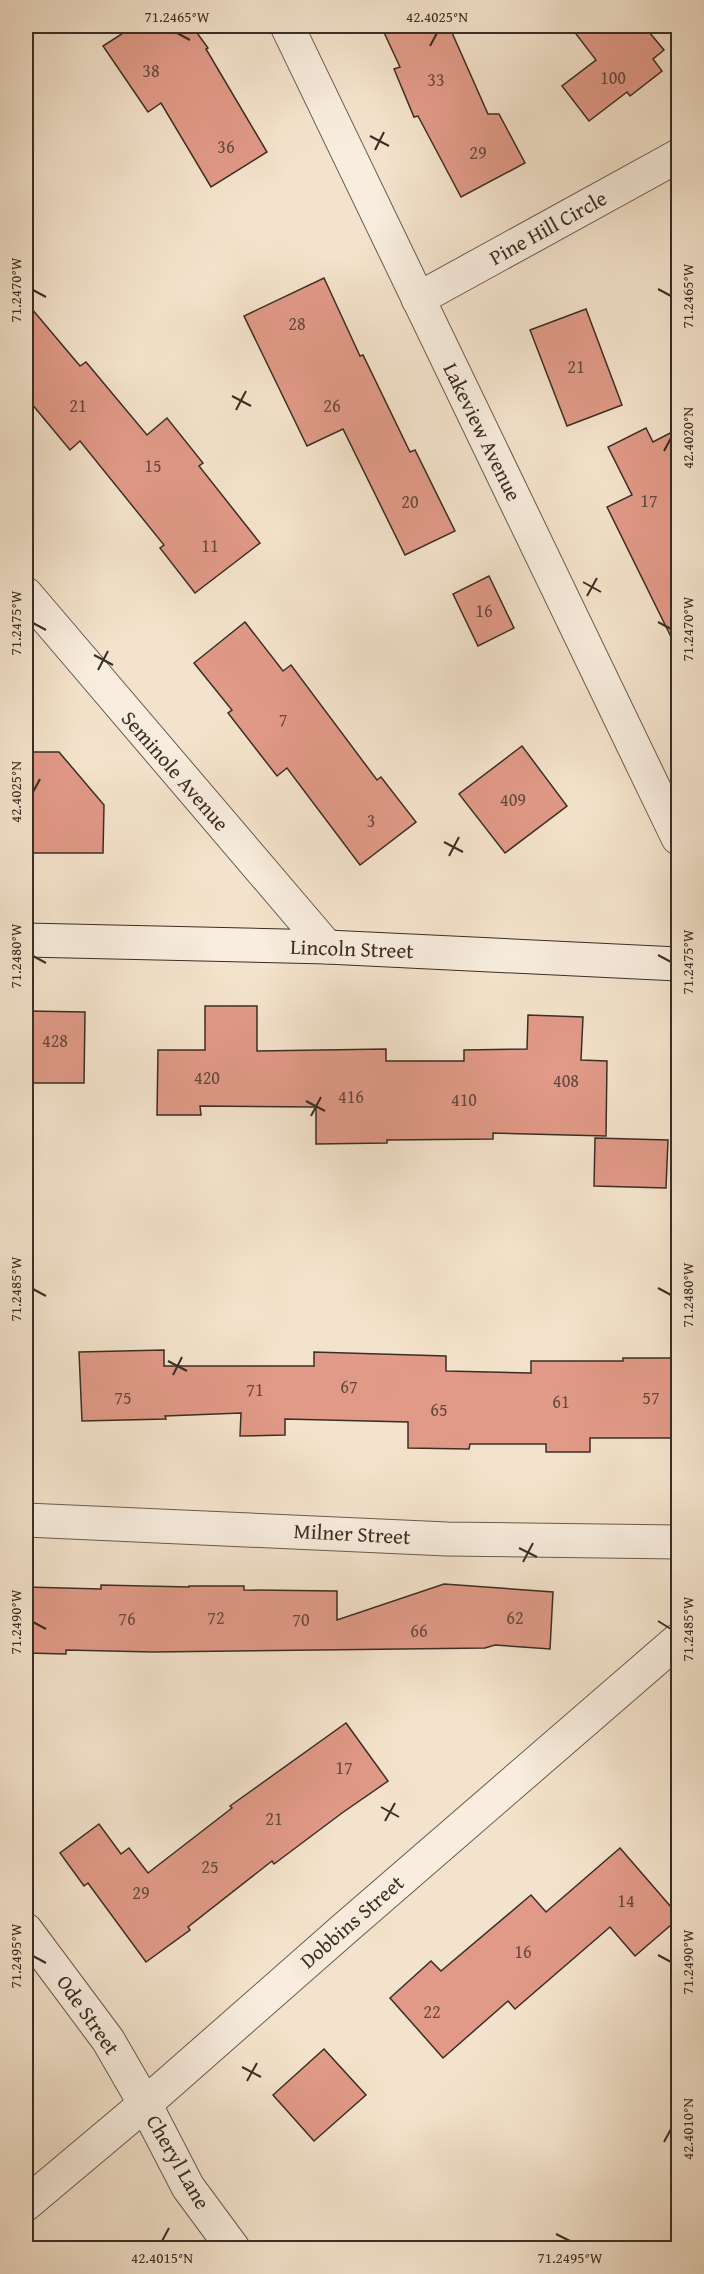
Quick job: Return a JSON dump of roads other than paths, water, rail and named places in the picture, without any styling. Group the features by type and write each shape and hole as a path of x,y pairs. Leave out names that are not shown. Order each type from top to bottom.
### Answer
{"street":[{"name":"Lakeview Avenue","path":"287,26 678,838"},
{"name":"Pine Hill Circle","path":"418,299 678,156"},
{"name":"Seminole Avenue","path":"26,594 327,947"},
{"name":"Lincoln Street","path":"26,940 327,947 678,963"},
{"name":"Milner Street","path":"26,1520 447,1539 678,1542"},
{"name":"Dobbins Street","path":"26,2204 145,2104 678,1640"},
{"name":"Ode Street","path":"26,1930 108,2040 145,2104"},
{"name":"Cheryl Lane","path":"145,2104 188,2187 234,2248"}]}
